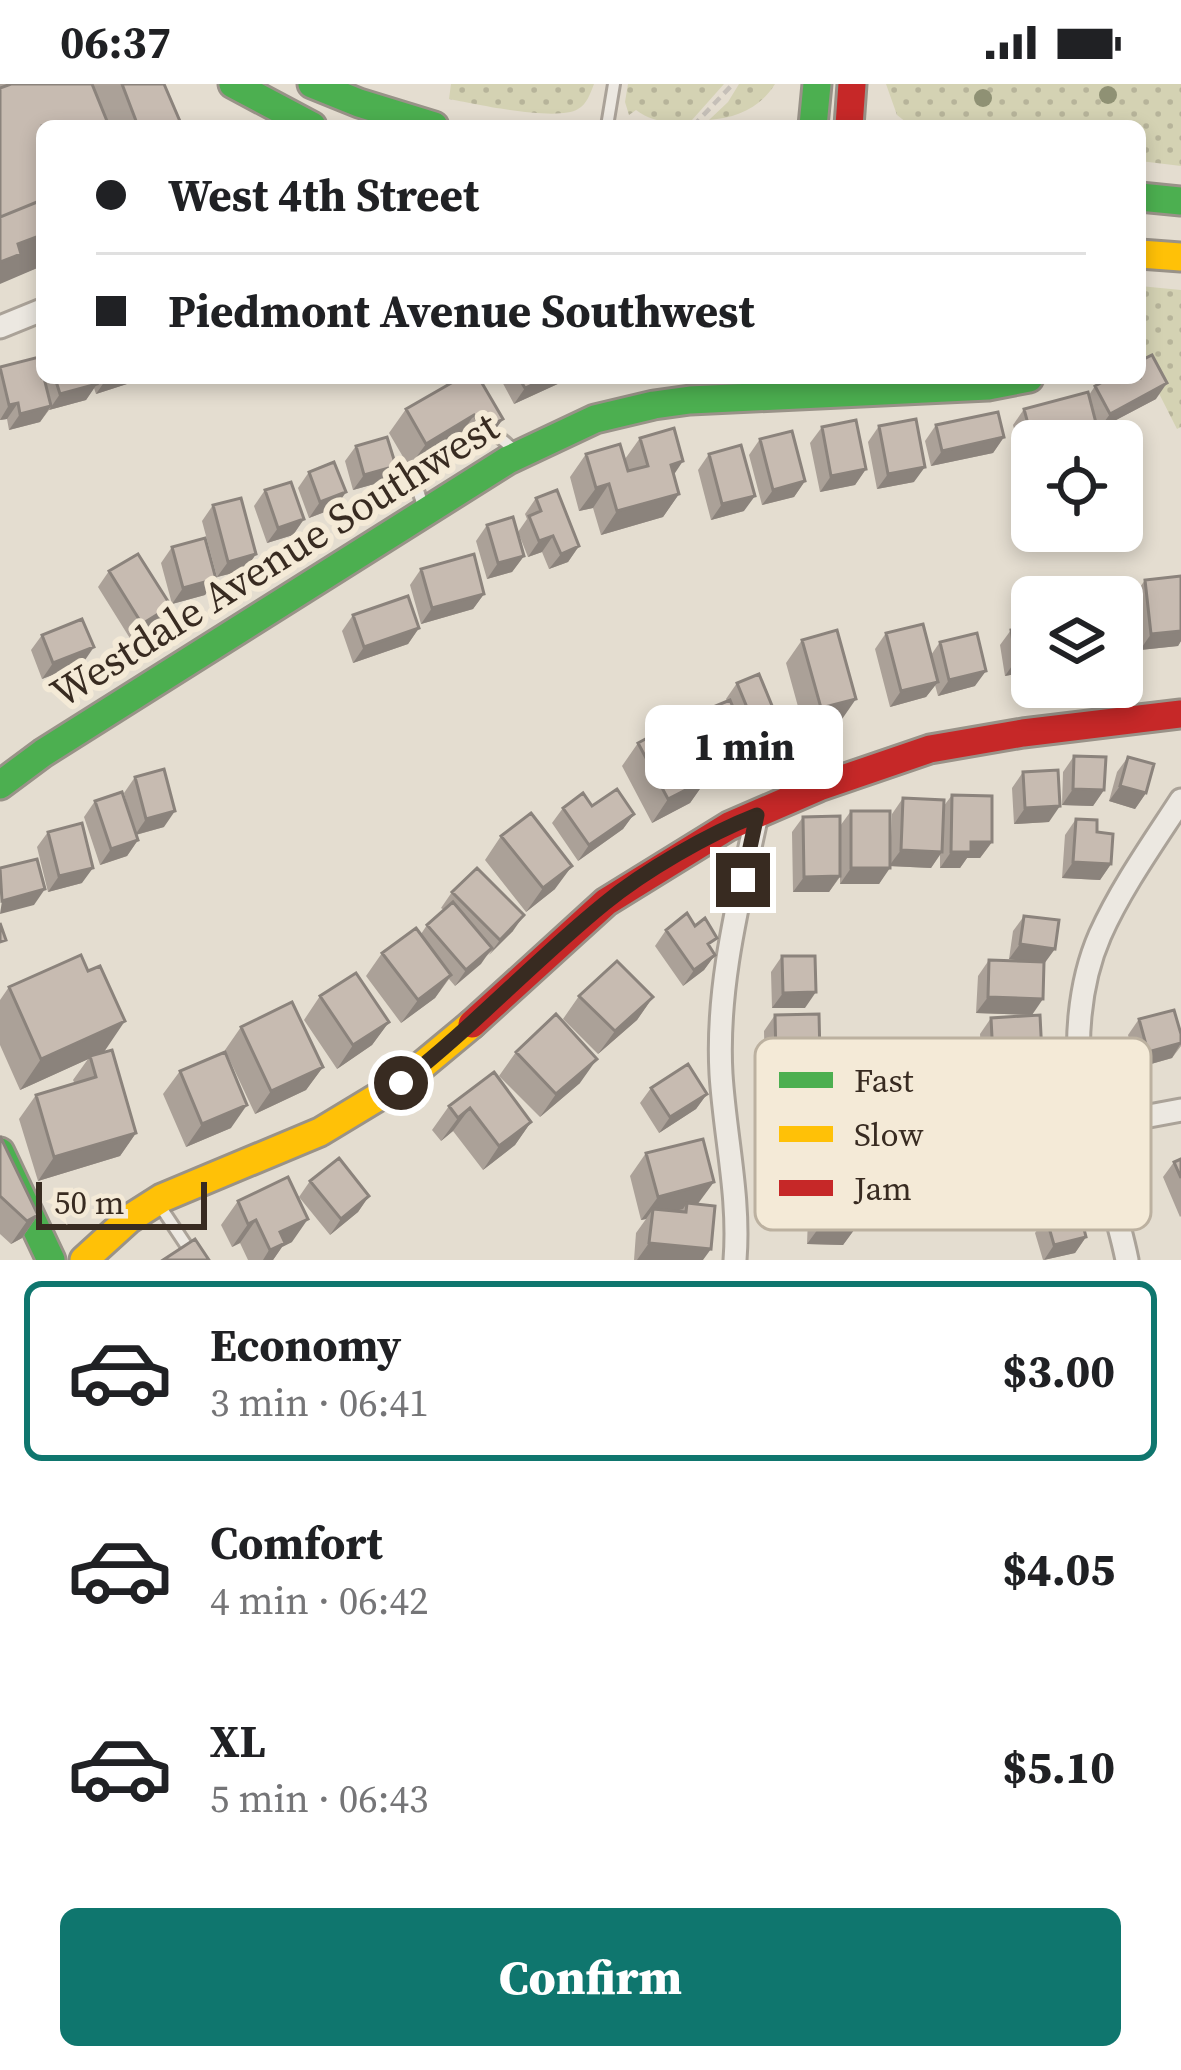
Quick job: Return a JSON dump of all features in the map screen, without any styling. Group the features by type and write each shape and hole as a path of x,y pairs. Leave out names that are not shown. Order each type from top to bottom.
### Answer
{"main road":[{"path":"233,84 294,120"},
{"path":"312,84 414,120"},
{"path":"814,120 817,84"},
{"path":"849,120 852,84"},
{"path":"1146,198 1181,201"},
{"path":"1146,254 1181,257"},
{"name":"Westdale Avenue Southwest","path":"0,785 43,753 519,454 597,418 690,400 998,384"},
{"path":"84,1260 129,1219 157,1202 320,1132 401,1083 606,902 729,826 819,787 930,749 1023,733 1177,724"},
{"path":"0,1152 51,1260"}],"street":[{"path":"0,327 36,312"},
{"path":"1081,1038 1085,988 1100,936 1181,800"},
{"path":"735,1260 738,1222 721,1072 723,1005 757,815"},
{"path":"1151,1116 1181,1110"},
{"path":"1121,1230 1127,1260"}],"lane":[{"path":"608,120 614,84"},
{"path":"426,512 415,482 421,470 461,444 481,432 494,434 519,454"},
{"path":"157,1202 196,1260"}],"path":[{"path":"699,120 733,84"}],"shaded area":[{"path":"451,84 594,84 581,107 553,114 449,99"},
{"path":"628,84 724,84 692,120 649,118 636,110 629,115"},
{"path":"739,84 775,84 747,110 709,120 728,102"},
{"path":"886,84 1181,84 1181,166 1146,162 1146,120 903,120"},
{"path":"1146,287 1181,290 1181,427 1177,429 1146,368"}],"building":[{"path":"92,84 107,120 36,120 36,202 0,217 0,88"},
{"path":"122,84 164,84 179,120 136,120"},
{"path":"36,202 36,237 18,244 21,254 0,262 0,217"},
{"path":"1152,355 1167,383 1110,414 1095,386 1146,384 1146,358"},
{"path":"36,358 36,384 46,384 51,406 20,414 18,403 9,405 0,367"},
{"path":"57,384 97,384 60,394"},
{"path":"450,384 483,384 503,419 483,430 474,415 426,444 406,409"},
{"path":"1088,392 1095,420 1027,420 1024,409"},
{"path":"998,412 1004,437 942,451 936,425"},
{"path":"916,419 925,467 888,474 879,426"},
{"path":"856,420 866,469 831,476 822,427"},
{"path":"674,428 683,461 671,465 679,494 617,511 609,484 596,488 586,454 620,444 628,471 648,466 640,438"},
{"path":"792,431 805,481 773,490 760,439"},
{"path":"387,437 396,466 364,475 356,446"},
{"path":"741,445 755,496 722,504 709,454"},
{"path":"334,462 346,492 320,502 309,472"},
{"path":"291,482 304,519 278,528 265,490"},
{"path":"557,490 579,546 561,554 553,536 539,541 529,516 541,511 536,498"},
{"path":"241,498 256,554 228,562 213,505"},
{"path":"513,517 524,556 498,563 487,525"},
{"path":"205,538 216,579 183,588 172,547"},
{"path":"138,554 171,606 142,624 109,571"},
{"path":"474,554 484,594 432,608 421,569"},
{"path":"1181,576 1181,631 1151,634 1145,580"},
{"path":"408,596 419,628 364,647 353,615"},
{"path":"82,619 94,647 53,663 42,635"},
{"path":"923,624 938,682 901,691 886,633"},
{"path":"837,630 856,699 821,708 802,640"},
{"path":"977,633 986,671 949,680 940,642"},
{"path":"759,674 775,713 753,722 737,683"},
{"path":"730,700 753,756 719,770 696,714"},
{"path":"677,722 707,779 668,799 638,743"},
{"path":"1074,756 1106,757 1104,790 1073,789"},
{"path":"1128,757 1154,764 1146,793 1120,786"},
{"path":"164,769 175,811 146,819 135,777"},
{"path":"1058,770 1060,806 1025,808 1023,772"},
{"path":"617,789 634,814 589,845 563,808 583,793 592,806"},
{"path":"122,792 138,840 111,849 95,801"},
{"path":"952,795 992,796 992,842 971,842 971,852 951,852"},
{"path":"903,798 944,800 942,852 901,850"},
{"path":"851,811 890,811 890,868 851,868"},
{"path":"531,813 572,866 543,888 501,836"},
{"path":"840,816 840,876 804,877 803,817"},
{"path":"1076,819 1097,820 1097,832 1113,834 1111,864 1073,862"},
{"path":"82,823 93,868 59,876 48,832"},
{"path":"37,859 45,889 2,901 0,868"},
{"path":"477,868 524,915 500,940 452,892"},
{"path":"453,902 492,948 466,970 427,925"},
{"path":"687,913 695,926 705,918 717,938 708,944 715,955 694,970 666,930"},
{"path":"1024,916 1059,920 1055,949 1020,944"},
{"path":"416,928 451,975 418,1000 382,953"},
{"path":"81,955 88,971 100,966 125,1021 41,1059 9,987"},
{"path":"782,956 815,956 816,992 783,993"},
{"path":"989,960 1044,962 1043,999 988,997"},
{"path":"617,961 653,997 615,1031 579,996"},
{"path":"356,973 389,1022 353,1045 320,996"},
{"path":"292,1002 323,1067 271,1091 241,1027"},
{"path":"1174,1010 1181,1043 1151,1051 1151,1038 1144,1038 1139,1019"},
{"path":"556,1014 597,1059 556,1094 516,1052"},
{"path":"819,1014 820,1038 776,1038 775,1015"},
{"path":"1040,1015 1041,1038 992,1038 991,1018"},
{"path":"112,1050 136,1133 54,1157 36,1095 96,1077 90,1056"},
{"path":"225,1052 247,1105 202,1124 180,1071"},
{"path":"688,1064 707,1094 670,1117 651,1088"},
{"path":"494,1072 531,1122 499,1146 470,1108 458,1118 449,1106"},
{"path":"0,1136 38,1215 27,1221 0,1196"},
{"path":"703,1139 714,1182 658,1197 646,1153"},
{"path":"339,1158 369,1196 341,1219 310,1181"},
{"path":"288,1177 308,1219 280,1232 285,1243 270,1250 256,1220 248,1224 238,1201"},
{"path":"687,1203 715,1206 711,1249 649,1243 653,1209 686,1212"},
{"path":"1050,1230 1084,1230 1086,1237 1054,1245"},
{"path":"195,1239 209,1260 163,1260"}],"traffic: fast":[{"path":"233,84 301,120"},
{"path":"312,84 414,120"},
{"path":"814,120 817,84"},
{"path":"1146,198 1181,201"},
{"path":"0,785 43,753 508,460 595,419 690,400 998,384"},
{"path":"0,1152 51,1260"}],"traffic: slow":[{"path":"1146,254 1181,257"},
{"path":"84,1260 129,1219 162,1198 320,1132 401,1083 472,1024"}],"traffic: jam":[{"path":"849,120 852,84"},
{"path":"472,1024 606,902 729,826 819,787 930,749 1181,714"}],"route":[{"path":"401,1083 606,902 729,826 757,815 743,880"}]}
